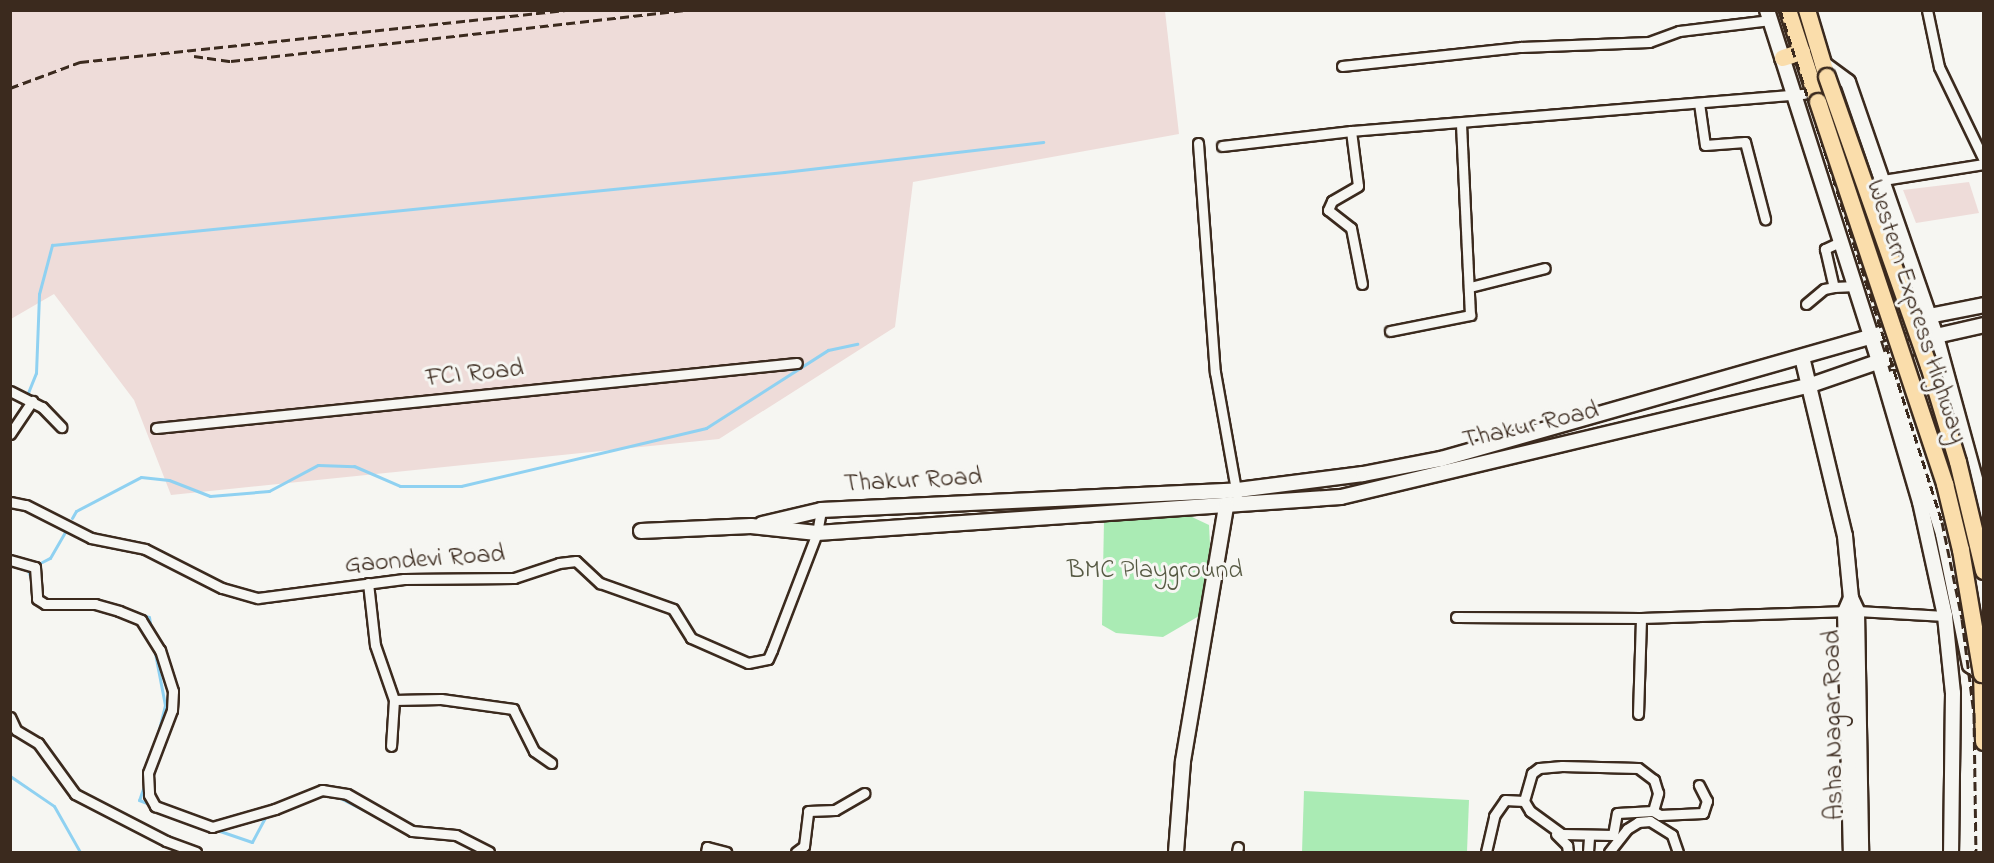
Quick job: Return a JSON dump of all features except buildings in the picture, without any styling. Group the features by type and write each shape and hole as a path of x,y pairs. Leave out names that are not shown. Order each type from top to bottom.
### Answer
{"highway":[{"name":"Western Express Highway","path":"1788,10 1815,64 1929,366 1958,462 1983,571"},
{"name":"Western Express Highway","path":"1806,10 1815,64 1818,102 1945,484 1961,550 1982,674 1983,742"},
{"path":"1783,58 1815,64"}],"street":[{"path":"1883,180 1983,162 1939,67 1927,10"},
{"path":"1342,66 1521,47 1649,42 1680,31 1769,15 1783,58 1799,95 1882,361 1943,534 1970,665 1982,674"},
{"path":"1874,336 1855,286 1799,95 1800,84 1815,64 1848,82 1936,336 1983,511"},
{"path":"1222,146 1351,131 1799,95"},
{"path":"1699,103 1705,145 1745,142 1765,219"},
{"path":"1390,331 1470,315 1461,123"},
{"path":"1351,131 1358,186 1332,201 1328,210 1351,228 1362,284"},
{"path":"1176,852 1183,761 1230,491 1215,372 1198,144"},
{"path":"1834,286 1825,249 1842,241"},
{"path":"1470,287 1545,268"},
{"path":"1806,304 1824,289 1834,286 1855,286"},
{"path":"1874,336 1929,316 1983,305"},
{"name":"Thakur Road","path":"641,531 751,526 817,533 1341,497 1808,386 1882,361 1936,336 1983,325"},
{"name":"Thakur Road","path":"751,526 821,510 1230,491 1363,474 1478,448 1874,336"},
{"name":"Asha Nagar Road","path":"1802,357 1845,536 1851,607 1861,852"},
{"path":"1882,361 1920,502 1945,616 1953,693 1951,852"},
{"name":"FCI Road","path":"156,428 797,363"},
{"path":"1714,382 1723,406"},
{"path":"10,391 22,394 32,401 61,427"},
{"path":"10,434 32,401"},
{"path":"1478,448 1485,463"},
{"path":"1230,491 1240,505"},
{"path":"1078,515 1079,498"},
{"name":"Gaondevi Road","path":"10,502 62,522 91,538 145,549 240,596 277,597 404,579 489,581 576,561 600,583 673,609 691,638 748,663 768,659 817,533"},
{"path":"817,533 821,510"},
{"path":"10,561 35,567 37,599 45,604 95,604 119,611 141,621 160,650 173,691 172,710 148,773 149,795 155,806 212,827 276,809 322,790 347,794 412,831 456,835 489,852"},
{"path":"368,583 375,645 394,700 391,746"},
{"path":"1456,617 1641,618 1851,607 1945,616"},
{"name":"Asha Nagar Road","path":"1851,607 1851,852"},
{"path":"1638,714 1641,618"},
{"path":"394,700 441,699 513,709 534,751 541,759 551,763"},
{"path":"10,717 16,730 38,743 75,794 166,841 196,852"},
{"path":"1568,852 1565,842 1530,811 1524,801 1527,782 1539,768 1638,768 1654,780 1658,793 1653,811"},
{"path":"1530,811 1562,834 1589,836 1615,834 1617,813 1653,811 1660,814 1703,813 1707,801 1699,785"},
{"path":"796,852 804,846 807,811 835,810 865,793"},
{"path":"1486,852 1499,808 1505,800 1524,801"},
{"path":"1608,852 1627,829 1638,822 1650,821 1672,835 1678,852"},
{"path":"1588,852 1589,836"},
{"path":"706,852 707,847 726,852"}],"shaded area":[{"path":"11,11 1165,11 1179,134 913,182 895,327 719,439 171,495 134,400 54,294 11,319"},
{"path":"1969,182 1979,213 1916,223 1903,190"}],"green space":[{"name":"BMC Playground","path":"1131,517 1192,517 1209,525 1210,545 1199,616 1163,637 1116,633 1102,625 1104,520"},
{"path":"1304,791 1469,800 1467,852 1302,852"}],"waterway":[{"path":"21,410 36,373 39,294 52,245 784,172 1043,142"},
{"path":"72,518 76,511 141,477 169,480 210,496 269,491 318,465 354,466 400,486 461,486 706,428 828,350 857,344"},
{"path":"42,562 50,558 65,532"},
{"path":"27,568 32,581"},
{"path":"141,615 149,617 151,630"},
{"path":"154,648 165,705 156,741"},
{"path":"10,776 54,806 80,852"},
{"path":"145,783 139,800 152,805"},
{"path":"336,796 397,827"},
{"path":"272,806 290,799"},
{"path":"214,829 252,842 267,814"}],"railway":[{"path":"10,88 80,62 570,10"},
{"path":"194,56 231,61 685,10"},
{"path":"1780,10 1942,522 1962,619 1974,714 1976,852"}]}
